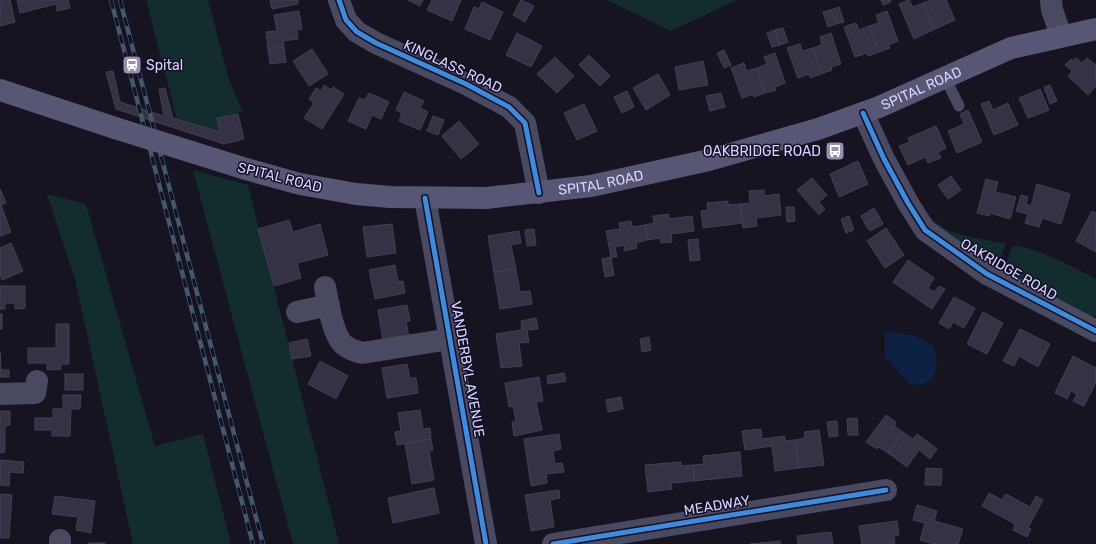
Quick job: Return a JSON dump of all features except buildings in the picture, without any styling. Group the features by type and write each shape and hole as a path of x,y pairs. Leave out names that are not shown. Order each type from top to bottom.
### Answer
{"main road":[{"name":"SPITAL ROAD","path":"0,90 115,128 246,169 300,184 356,194 425,198 486,198 591,186 709,160 818,129 863,113 1011,48 1061,35 1096,29"}],"street":[{"name":"KINGLASS ROAD","path":"339,0 346,20 358,32 376,43 466,84 509,107 525,123 539,193"},
{"path":"1051,0 1052,10 1061,35"},
{"name":"OAKRIDGE ROAD","path":"863,113 884,159 908,203 925,230 987,274 1096,331"},
{"name":"VANDERBYL AVENUE","path":"425,198 486,544"},
{"path":"297,312 327,296 338,336 342,343 351,350 362,353 450,339"},
{"path":"0,394 35,393 37,381"},
{"name":"MEADWAY","path":"553,544 886,490"}],"lane":[{"path":"945,77 959,106"}],"green space":[{"path":"146,0 208,0 229,80 243,112 217,118 220,132 177,119"},
{"path":"607,0 737,0 671,31"},
{"path":"193,170 248,185 339,544 293,544"},
{"path":"47,194 86,204 155,446 203,434 231,544 133,544 75,279"},
{"path":"922,211 945,229 961,235 1006,244 996,269 937,230"},
{"path":"1013,245 1046,255 1096,279 1096,316 1089,316 1003,272"}],"water":[{"path":"885,332 911,335 934,347 937,364 934,377 924,384 911,385 885,357"}],"railway":[{"path":"111,0 253,544"},
{"path":"120,0 263,544"}],"cycle path":[{"path":"339,0 346,20 357,32 376,43 466,84 509,107 525,123 539,193"},
{"path":"863,113 884,159 908,203 925,230 987,274 1096,331"},
{"path":"425,198 486,544"},
{"path":"553,544 886,490"}],"place":[{"name":"Spital","path":"132,65"},
{"name":"OAKBRIDGE ROAD","path":"835,151"}]}
